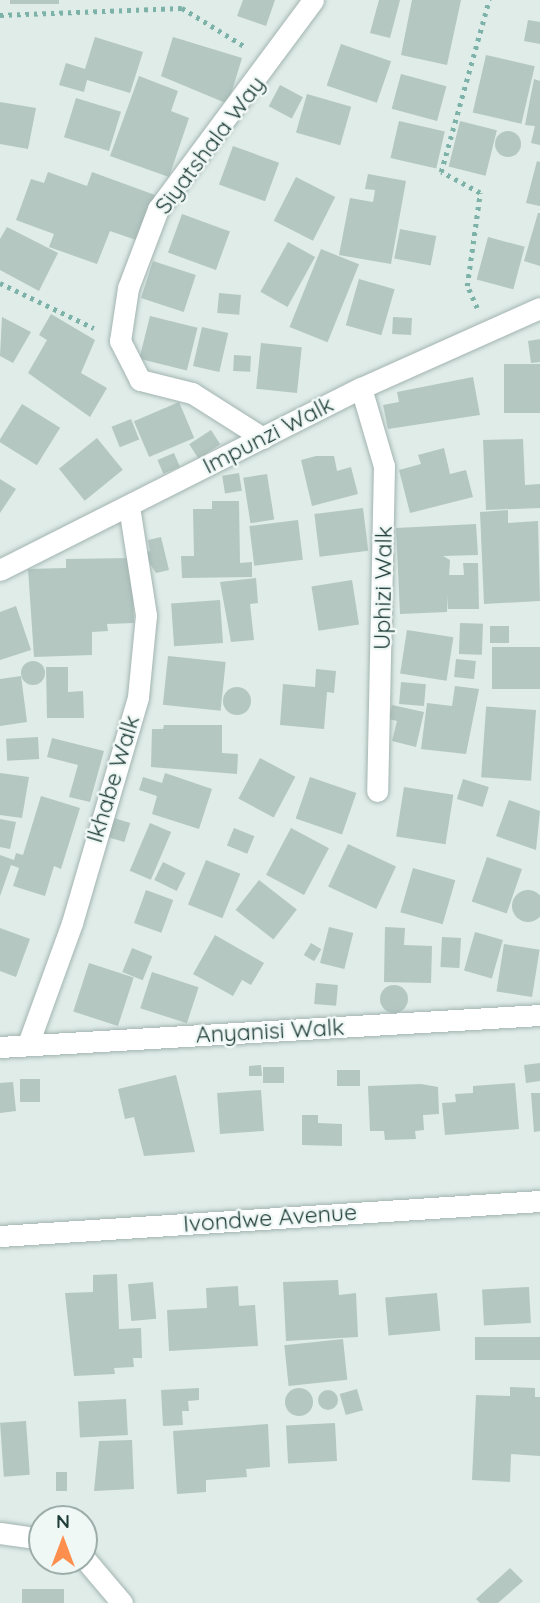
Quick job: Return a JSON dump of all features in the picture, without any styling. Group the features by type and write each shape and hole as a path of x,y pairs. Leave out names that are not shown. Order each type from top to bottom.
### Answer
{"street":[{"name":"Siyatshala Way","path":"120,341 128,288 158,209 271,63 313,0"},
{"name":"Impunzi Walk","path":"0,570 361,388 487,329 540,308"},
{"path":"120,341 140,380 192,394 263,438"},
{"name":"Uphizi Walk","path":"361,388 384,466 377,791"},
{"name":"Ikhabe Walk","path":"29,1044 72,923 138,697 146,615 128,506"},
{"name":"Anyanisi Walk","path":"0,1047 540,1015"},
{"name":"Ivondwe Avenue","path":"0,1236 540,1201"},
{"path":"0,1533 28,1537"},
{"path":"98,1572 122,1603"}],"path":[{"path":"487,329 467,286 480,193 441,172 489,0"},
{"path":"0,15 182,8 271,63"},
{"path":"0,283 120,341"}],"building":[{"path":"10,0 59,0 59,4 10,4"},
{"path":"243,0 275,0 266,26 237,16"},
{"path":"379,0 400,0 390,38 370,33"},
{"path":"412,0 461,0 447,65 401,55"},
{"path":"528,20 540,22 540,44 524,41"},
{"path":"95,37 143,52 130,93 87,80 84,92 59,85 66,63 85,69"},
{"path":"173,37 242,58 228,104 161,76"},
{"path":"341,44 391,61 377,103 327,86"},
{"path":"486,55 535,66 521,124 473,112"},
{"path":"401,74 446,86 437,121 392,109"},
{"path":"139,76 178,91 171,111 189,118 169,177 110,156"},
{"path":"534,79 540,81 540,145 531,143 535,126 525,125"},
{"path":"280,85 303,97 292,118 269,106"},
{"path":"307,94 351,107 340,145 296,132"},
{"path":"76,98 121,112 109,151 64,137"},
{"path":"0,102 36,108 28,149 0,144"},
{"path":"399,121 445,132 436,169 390,158"},
{"path":"460,121 497,130 486,176 449,167"},
{"path":"508,131 517,135 521,144 517,153 508,157 499,153 495,144 499,135"},
{"path":"233,146 279,163 265,201 219,185"},
{"path":"537,161 540,162 540,206 526,203"},
{"path":"48,172 87,186 92,172 155,195 139,241 110,231 97,264 49,247 54,234 16,220 31,179 44,183"},
{"path":"368,174 406,181 391,264 339,255 350,198 373,202 375,190 365,189"},
{"path":"296,177 335,197 313,241 274,221"},
{"path":"540,213 540,266 524,261"},
{"path":"182,214 230,231 216,270 168,253"},
{"path":"7,227 58,253 39,291 0,270 0,239"},
{"path":"400,229 436,236 431,266 394,258"},
{"path":"488,237 525,247 513,289 477,280"},
{"path":"288,242 315,257 287,307 260,292"},
{"path":"321,249 359,264 328,342 290,327"},
{"path":"153,261 196,275 184,312 141,298"},
{"path":"359,279 395,289 381,335 346,325"},
{"path":"219,293 241,295 239,315 217,313"},
{"path":"51,314 95,340 81,373 107,388 90,417 28,373 47,340 39,335"},
{"path":"150,316 198,328 187,371 139,359"},
{"path":"2,317 31,332 13,363 0,356"},
{"path":"393,317 412,318 411,335 392,334"},
{"path":"202,327 228,333 219,372 193,366"},
{"path":"540,339 540,362 531,363 528,341"},
{"path":"261,343 302,347 297,393 256,389"},
{"path":"234,355 251,356 250,372 233,371"},
{"path":"504,364 540,364 540,413 504,413"},
{"path":"473,377 480,415 388,429 383,405 399,402 397,392"},
{"path":"179,402 194,438 149,457 134,421"},
{"path":"22,404 60,428 37,465 0,442"},
{"path":"131,419 139,439 120,447 112,427"},
{"path":"211,430 220,444 198,458 189,444"},
{"path":"97,438 123,470 85,501 59,469"},
{"path":"523,439 525,485 540,484 540,508 486,510 483,440"},
{"path":"444,448 450,474 466,470 473,497 410,513 399,470 421,464 418,455"},
{"path":"174,453 180,467 163,474 157,460"},
{"path":"316,456 334,456 337,471 351,467 358,494 312,506 301,460"},
{"path":"239,473 242,491 225,493 222,476"},
{"path":"267,474 274,519 250,523 243,478"},
{"path":"0,479 16,489 0,513"},
{"path":"212,501 239,501 240,563 252,562 252,577 182,578 181,556 194,556 193,509 212,509"},
{"path":"363,508 368,551 320,557 314,514"},
{"path":"508,510 508,523 538,521 540,601 484,604 480,512"},
{"path":"298,520 303,560 254,566 249,526"},
{"path":"476,524 478,555 443,556 450,560 447,612 400,614 396,528"},
{"path":"161,537 169,570 156,573 143,553 150,551 148,540"},
{"path":"132,558 134,623 107,624 108,631 92,632 92,655 34,657 28,569 66,568 66,559"},
{"path":"463,563 478,563 479,609 448,609 448,575 464,575"},
{"path":"256,578 258,603 250,604 254,640 231,642 220,582"},
{"path":"352,580 359,624 319,631 312,586"},
{"path":"220,600 223,643 174,646 171,603"},
{"path":"16,606 31,650 0,660 0,612"},
{"path":"460,623 483,624 482,655 459,654"},
{"path":"490,626 509,626 509,643 490,643"},
{"path":"407,630 453,637 447,681 400,673"},
{"path":"492,647 540,647 540,689 492,689"},
{"path":"168,656 226,662 221,711 163,705"},
{"path":"456,659 476,661 474,679 454,677"},
{"path":"33,661 41,665 45,673 41,681 33,685 25,681 21,673 25,665"},
{"path":"46,667 68,667 68,692 83,691 84,718 47,718"},
{"path":"316,669 336,671 334,693 327,692 324,729 280,725 283,684 315,687"},
{"path":"21,676 27,722 0,726 0,679"},
{"path":"401,682 426,684 424,706 399,704"},
{"path":"455,686 479,689 466,754 421,749 427,703 452,706"},
{"path":"237,687 247,691 251,701 247,711 237,715 227,711 223,701 227,691"},
{"path":"392,705 424,712 416,747 392,741 397,721 389,719"},
{"path":"486,707 536,710 531,781 481,777"},
{"path":"164,725 222,725 222,753 238,754 237,774 151,767 152,729 163,729"},
{"path":"38,737 39,759 7,761 6,739"},
{"path":"52,738 104,751 90,802 69,797 78,765 47,757"},
{"path":"260,758 295,777 274,817 238,799"},
{"path":"0,773 29,777 22,818 0,815"},
{"path":"165,773 212,789 199,829 152,814 157,796 139,790 143,777 162,783"},
{"path":"310,777 356,793 342,835 296,819"},
{"path":"463,779 489,787 483,807 457,799"},
{"path":"404,787 453,795 446,844 396,836"},
{"path":"41,796 80,808 61,869 54,866 45,896 13,886 19,868 11,865 0,896 0,855 14,860 16,853 23,855"},
{"path":"509,800 540,811 536,850 496,836"},
{"path":"114,818 130,823 124,842 108,837"},
{"path":"0,819 16,822 10,849 0,847"},
{"path":"150,823 171,832 151,880 130,871"},
{"path":"234,828 254,836 247,854 227,846"},
{"path":"291,828 329,848 304,895 266,875"},
{"path":"348,844 396,866 376,909 328,887"},
{"path":"487,857 522,869 507,913 472,901"},
{"path":"206,860 240,874 222,918 188,905"},
{"path":"163,862 185,873 177,891 154,880"},
{"path":"413,868 455,880 443,924 400,912"},
{"path":"259,880 297,910 273,939 236,910"},
{"path":"146,890 173,900 161,933 134,923"},
{"path":"528,890 539,895 544,906 539,917 528,922 517,917 512,906 517,895"},
{"path":"329,927 353,933 344,969 320,963"},
{"path":"385,927 405,928 404,945 432,946 431,983 384,982"},
{"path":"0,928 30,939 16,977 0,971"},
{"path":"475,932 503,940 492,978 464,970"},
{"path":"215,935 264,963 251,985 242,980 233,996 193,974"},
{"path":"442,937 461,938 459,968 440,967"},
{"path":"311,943 321,949 314,961 304,955"},
{"path":"504,944 540,950 532,997 496,991"},
{"path":"132,948 152,956 143,980 122,972"},
{"path":"89,963 134,978 118,1026 73,1012"},
{"path":"152,972 199,987 187,1023 140,1008"},
{"path":"316,983 338,985 336,1006 314,1004"},
{"path":"394,985 404,989 408,999 404,1009 394,1013 384,1009 380,999 384,989"},
{"path":"540,1063 540,1081 526,1083 524,1065"},
{"path":"261,1065 262,1076 249,1076 249,1066"},
{"path":"263,1067 284,1067 284,1083 263,1083"},
{"path":"337,1070 360,1070 360,1086 337,1086"},
{"path":"176,1075 195,1152 144,1156 134,1117 125,1119 118,1089"},
{"path":"20,1079 40,1079 40,1102 20,1102"},
{"path":"13,1082 16,1111 0,1113 0,1083"},
{"path":"515,1083 519,1129 445,1135 442,1103 456,1102 455,1094 473,1093 473,1086"},
{"path":"421,1084 438,1087 439,1114 423,1115 424,1130 415,1131 416,1139 385,1140 384,1131 370,1131 368,1086"},
{"path":"261,1090 264,1131 220,1134 217,1093"},
{"path":"531,1093 540,1093 540,1131 534,1132"},
{"path":"302,1115 318,1115 318,1123 342,1124 342,1146 302,1145"},
{"path":"117,1274 119,1329 141,1328 142,1358 133,1358 134,1367 114,1368 115,1374 74,1376 65,1293 93,1292 93,1275"},
{"path":"338,1280 339,1295 356,1293 358,1337 286,1341 283,1282"},
{"path":"153,1282 156,1319 131,1321 128,1284"},
{"path":"238,1286 239,1306 255,1305 258,1346 169,1351 167,1310 207,1308 206,1288"},
{"path":"529,1287 531,1323 484,1325 482,1289"},
{"path":"437,1293 440,1331 389,1335 385,1298"},
{"path":"475,1337 540,1337 540,1360 475,1360"},
{"path":"343,1339 347,1380 289,1386 284,1345"},
{"path":"510,1387 535,1388 535,1397 540,1397 540,1456 511,1454 510,1482 472,1480 476,1395 510,1396"},
{"path":"199,1388 199,1400 188,1401 189,1411 182,1411 183,1425 163,1426 161,1390"},
{"path":"299,1388 309,1392 313,1402 309,1412 299,1416 289,1412 285,1402 289,1392"},
{"path":"357,1389 363,1410 346,1415 340,1394"},
{"path":"328,1390 335,1393 338,1400 335,1407 328,1410 321,1407 318,1400 321,1393"},
{"path":"126,1399 128,1435 80,1437 78,1402"},
{"path":"26,1421 30,1475 4,1477 0,1423"},
{"path":"335,1423 337,1461 288,1464 286,1426"},
{"path":"268,1424 270,1467 246,1469 247,1477 206,1480 206,1492 177,1494 173,1431"},
{"path":"132,1440 134,1489 94,1491 99,1441"},
{"path":"56,1472 67,1472 67,1491 56,1491"},
{"path":"510,1568 523,1581 498,1603 480,1603 476,1599"},
{"path":"22,1589 64,1589 64,1603 22,1603"}]}
